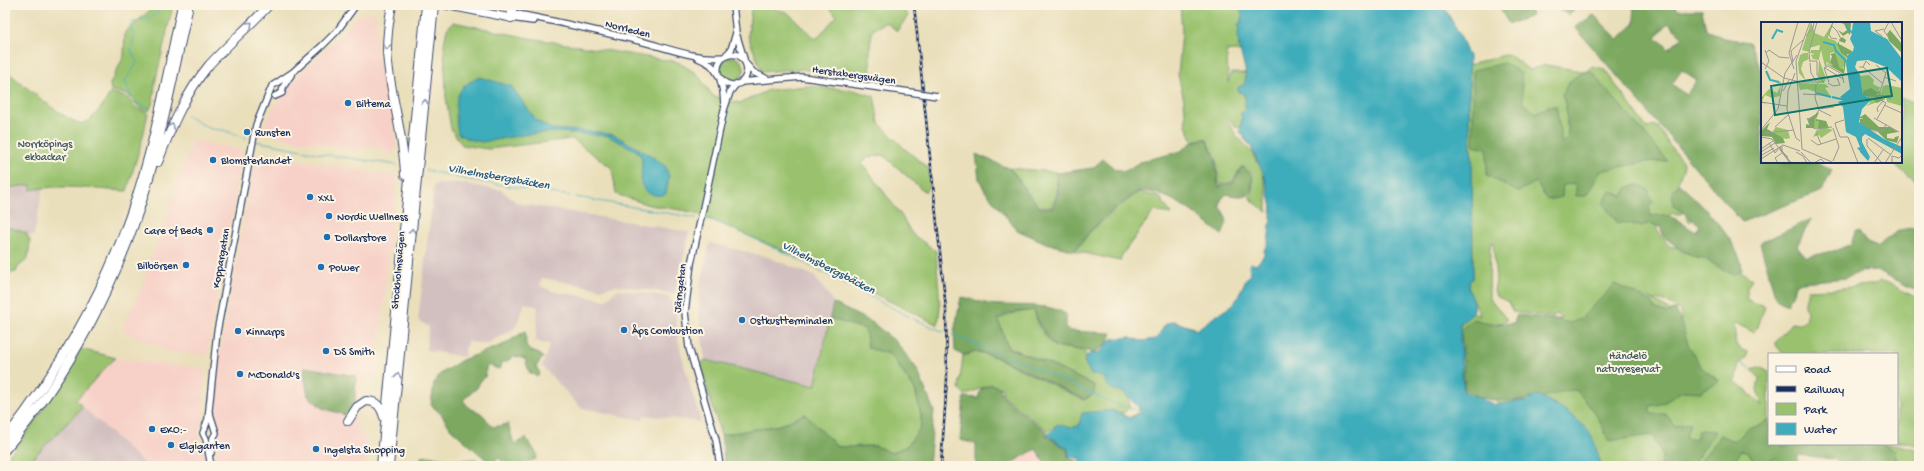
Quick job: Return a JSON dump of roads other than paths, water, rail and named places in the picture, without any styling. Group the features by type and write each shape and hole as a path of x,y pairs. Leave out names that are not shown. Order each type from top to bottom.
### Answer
{"highway":[{"path":"5,439 38,396 64,356 95,299 118,248 134,207 149,155 182,5"},
{"path":"146,188 189,5"},
{"path":"5,450 52,387 95,314 124,251 146,188 170,130 188,94 209,65 269,5"},
{"path":"392,5 387,51 404,155 404,226"},
{"name":"Stockholmsvägen","path":"381,466 426,5"},
{"name":"Stockholmsvägen","path":"389,466 434,5"},
{"path":"430,48 438,5"},
{"path":"348,421 360,404 370,401 380,407 385,424"}],"main road":[{"path":"445,5 458,8 509,12"},
{"path":"466,5 509,12"}],"street":[{"path":"293,72 283,87 282,94 275,96 270,90 273,84 277,83 293,72 337,31 356,5"},
{"path":"733,5 736,33 746,62 752,72 768,80"},
{"name":"Norrleden","path":"509,12 642,42 692,56"},
{"path":"719,76 718,66 731,50 736,33"},
{"path":"735,54 746,62 747,74 739,83 727,84 709,64 692,56 708,58 735,54"},
{"name":"Järngatan","path":"719,76 723,90 724,110"},
{"name":"Herstabergsvägen","path":"739,83 802,77 937,96"},
{"path":"277,83 283,87"},
{"name":"Järngatan","path":"720,466 716,440 689,348 685,312 691,264 724,110 730,92 739,83"},
{"name":"Koppargatan","path":"206,428 210,405 217,332 252,134 270,90"},
{"name":"Koppargatan","path":"260,116 275,96"},
{"name":"Koppargatan","path":"210,405 213,428"},
{"path":"210,459 213,438 216,433 213,428 206,428 203,433 206,439 211,466"},
{"path":"206,439 213,438"}],"water":[{"path":"1241,5 1443,5 1460,35 1469,56 1469,122 1472,156 1473,279 1470,280 1468,289 1474,302 1474,309 1473,313 1460,324 1464,392 1496,405 1520,401 1528,402 1531,398 1538,395 1572,416 1588,431 1594,443 1601,466 1082,466 1079,458 1069,457 1068,449 1047,435 1058,424 1068,427 1079,426 1082,413 1112,410 1129,418 1143,412 1124,393 1112,389 1106,384 1103,378 1091,375 1084,361 1087,355 1100,352 1112,339 1130,337 1141,341 1156,339 1166,324 1173,321 1197,330 1235,302 1250,274 1249,265 1251,263 1256,265 1264,255 1264,250 1268,244 1272,207 1265,178 1251,146 1240,132 1242,117 1240,114 1244,111 1245,99 1243,93 1238,92 1238,87 1244,85 1246,75 1238,41 1239,23 1242,22"},
{"path":"479,77 511,86 537,121 552,129 599,132 614,135 650,155 665,166 669,176 666,194 656,195 646,192 641,184 642,158 637,151 608,136 559,132 529,134 482,142 468,139 458,134 456,103 458,97 463,87"}],"waterway":[{"name":"Vilhelmsbergsbäcken","path":"149,108 133,101 125,81 137,63 131,50 134,37 130,23 154,16 165,5"},
{"name":"Vilhelmsbergsbäcken","path":"187,116 211,129 223,130 246,138"},
{"name":"Vilhelmsbergsbäcken","path":"256,141 322,154 397,165"},
{"name":"Vilhelmsbergsbäcken","path":"426,170 465,179 570,196"},
{"name":"Vilhelmsbergsbäcken","path":"576,197 696,218"},
{"name":"Vilhelmsbergsbäcken","path":"705,219 718,222 779,250 916,320 944,332"},
{"name":"Vilhelmsbergsbäcken","path":"952,335 1019,361 1113,403 1144,412"},
{"path":"1741,363 1752,369"}],"railway":[{"path":"914,5 946,309 947,379 941,466"}],"place":[{"name":"Biltema","path":"348,103"},
{"name":"Runsten","path":"247,132"},
{"name":"Blomsterlandet","path":"213,160"},
{"name":"XXL","path":"310,197"},
{"name":"Nordic Wellness","path":"329,216"},
{"name":"Care of Beds","path":"210,230"},
{"name":"Dollarstore","path":"327,237"},
{"name":"Bilbörsen","path":"186,265"},
{"name":"Power","path":"321,267"},
{"name":"Ostkustterminalen","path":"742,320"},
{"name":"Åps Combustion","path":"624,330"},
{"name":"Kinnarps","path":"238,331"},
{"name":"DS Smith","path":"326,351"},
{"name":"McDonald's","path":"240,374"},
{"name":"EKO:-","path":"152,429"},
{"name":"Elgiganten","path":"171,445"},
{"name":"Ingelsta Shopping","path":"316,449"}],"park label":[{"name":"Norrköpings ekbackar","path":"45,149"},
{"name":"Händelö naturreservat","path":"1628,361"}]}
